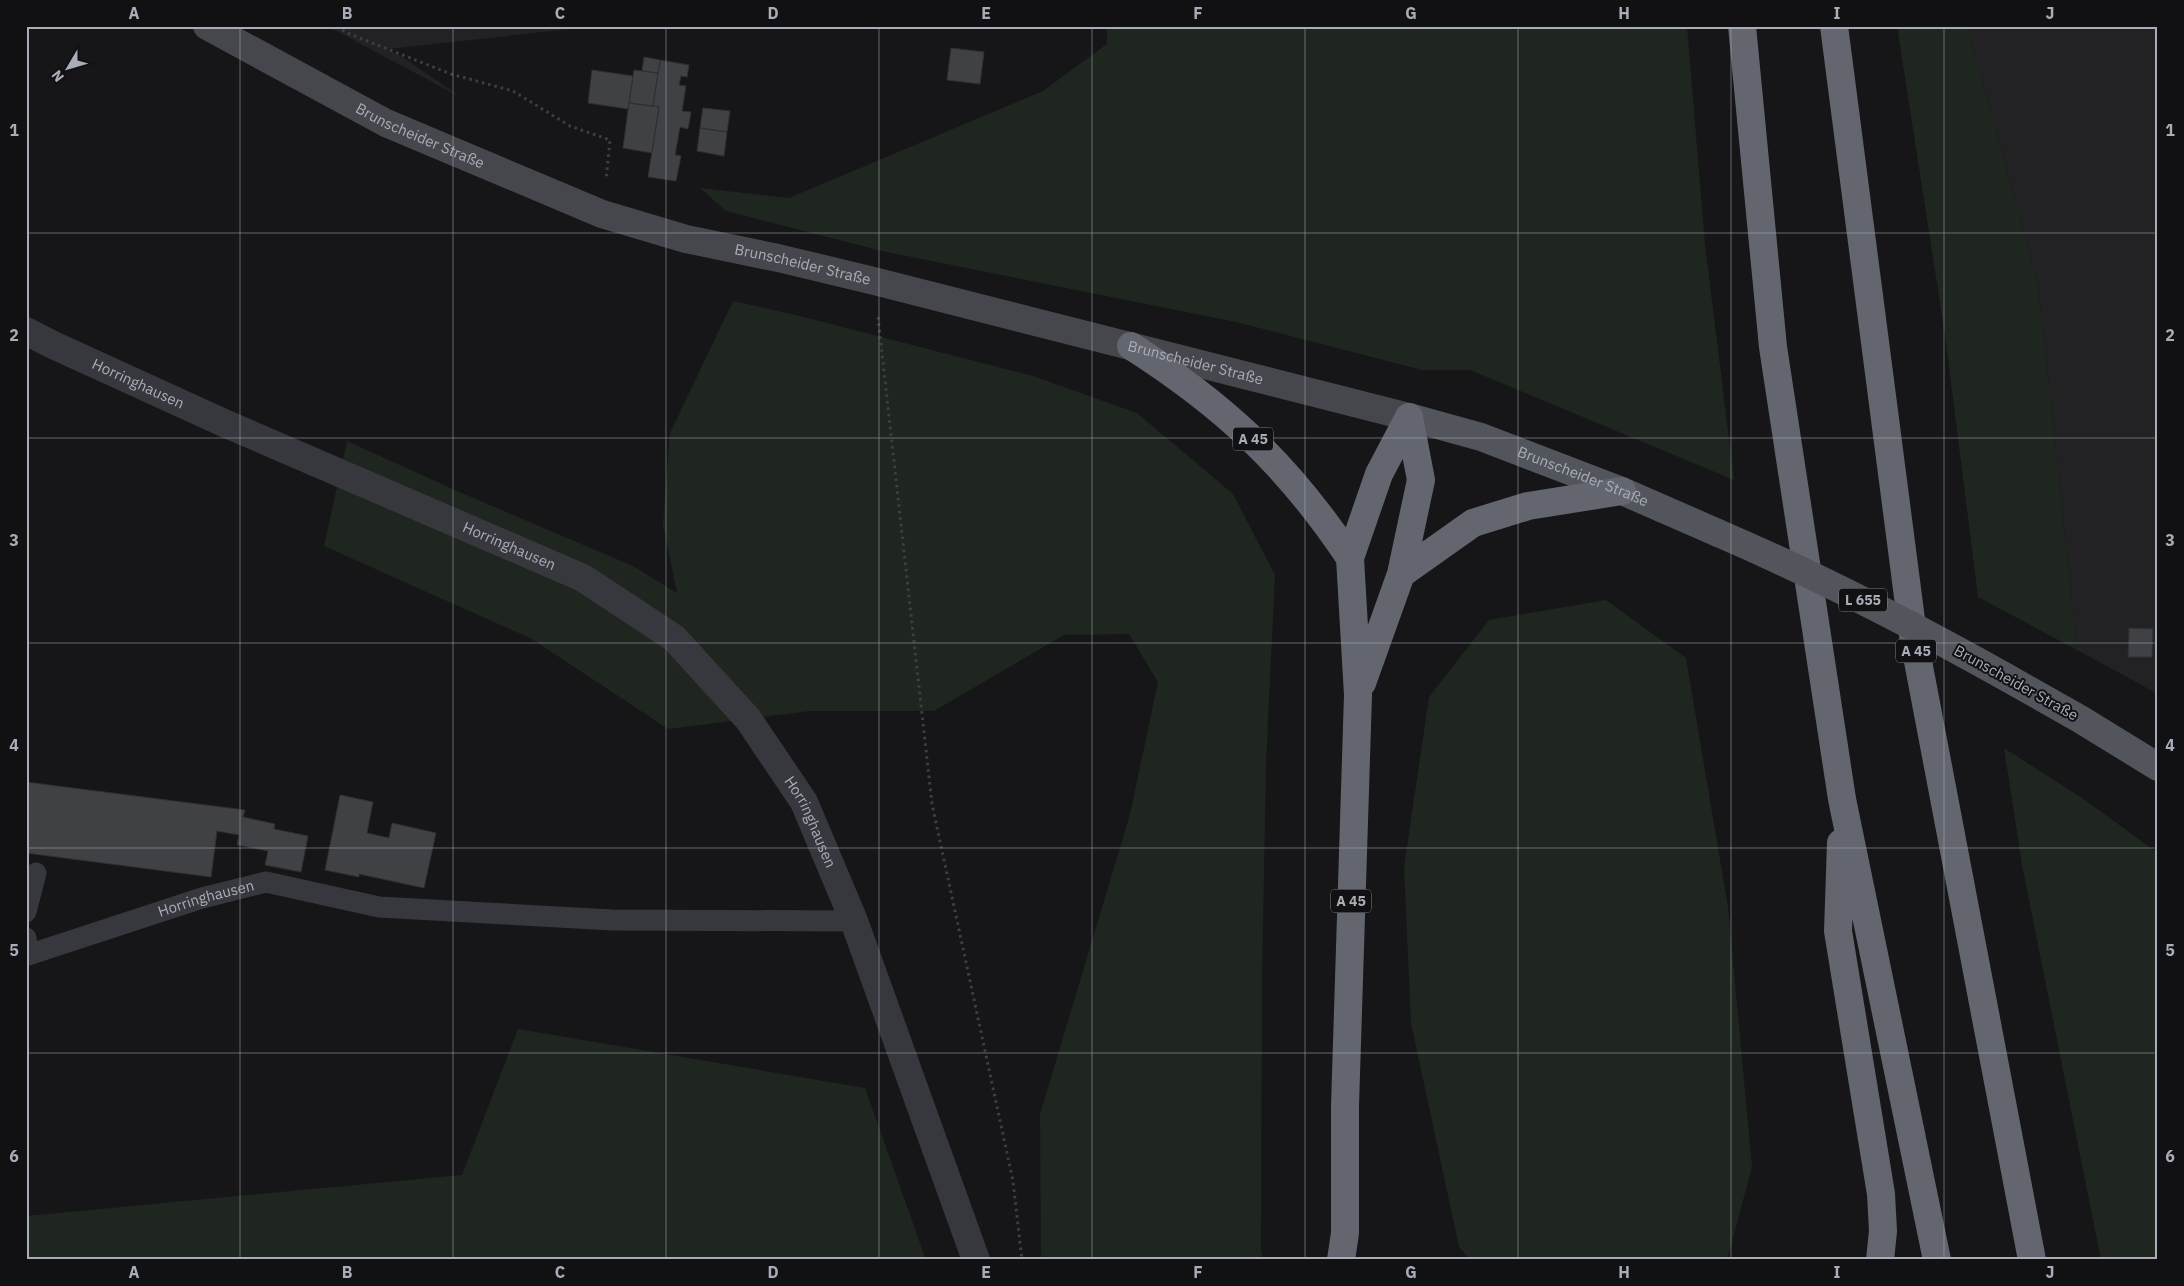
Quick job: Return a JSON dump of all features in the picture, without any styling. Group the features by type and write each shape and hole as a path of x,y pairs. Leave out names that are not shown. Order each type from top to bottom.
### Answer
{"highway":[{"path":"1742,26 1773,347 1842,799 1937,1260"},
{"name":"A 45","path":"1834,26 1913,635 2032,1260"},
{"name":"A 45","path":"1131,346 1176,375 1219,408 1259,444 1295,483 1328,525 1350,558"},
{"name":"A 45","path":"1341,1260 1345,1233 1344,1106 1358,695 1350,558 1379,474 1408,417"},
{"name":"A 45","path":"1358,695 1401,574 1421,480 1408,417"},
{"path":"1401,574 1473,523 1528,506 1622,491"},
{"path":"1842,799 1838,930 1881,1194 1883,1231 1880,1260"},
{"name":"A 45","path":"1345,1233 1353,1260"}],"main road":[{"name":"Brunscheider Straße","path":"207,26 386,123 602,214 686,239 778,258 874,281 1481,437 1622,491 1786,562 1874,605 2080,719 2158,767"}],"street":[{"name":"Horringhausen","path":"26,331 224,424 583,578 674,638 748,719 804,802 854,921 976,1260"}],"lane":[{"path":"26,912 36,873"},
{"name":"Horringhausen","path":"26,938 28,954 202,898 266,882 379,907 612,920 854,921"}],"path":[{"path":"337,26 347,33 450,74 513,90 570,126 610,140 602,214"},
{"path":"874,281 932,804 1012,1180 1022,1260"}],"shaded area":[{"path":"327,26 598,26 388,49 406,59 462,98"},
{"path":"1107,26 1687,26 1705,244 1734,480 1470,370 1422,370 1236,322 882,251 726,211 700,188 789,198 1043,91 1107,44"},
{"path":"1897,26 1967,26 2038,284 2077,650 1978,597 1945,335"},
{"path":"1967,26 2158,26 2158,694 2077,650 2038,284"},
{"path":"733,301 800,316 1033,376 1137,413 1233,494 1275,575 1266,763 1262,980 1261,1249 1263,1260 1041,1260 1040,1114 1130,814 1158,682 1129,634 1064,635 934,711 810,711 668,729 532,639 324,546 347,441 457,491 633,566 677,593 663,524 670,433"},
{"path":"1606,600 1686,658 1728,907 1752,1167 1727,1260 1470,1260 1459,1247 1411,1023 1404,867 1429,697 1489,620"},
{"path":"2004,748 2082,798 2158,853 2158,1260 2101,1260 2022,865"},
{"path":"518,1029 865,1088 926,1260 26,1260 26,1216 462,1175"}],"building":[{"path":"951,48 984,52 980,84 947,80"},
{"path":"644,57 660,60 658,73 642,71"},
{"path":"660,60 689,65 687,77 681,76 679,85 686,86 682,111 691,112 688,129 680,127 675,155 681,156 676,181 648,177 659,107 653,106"},
{"path":"592,70 633,76 628,109 588,103"},
{"path":"634,70 658,73 653,106 629,103"},
{"path":"629,103 659,107 652,153 623,148"},
{"path":"703,108 730,111 727,132 700,128"},
{"path":"700,128 727,132 724,156 697,151"},
{"path":"2129,628 2153,629 2152,657 2128,657"},
{"path":"26,782 245,810 243,817 275,824 274,829 308,836 301,872 265,865 268,851 237,845 239,835 217,831 211,877 26,853"},
{"path":"340,795 373,802 367,833 389,838 392,823 436,833 424,888 359,874 359,877 325,870"}]}
